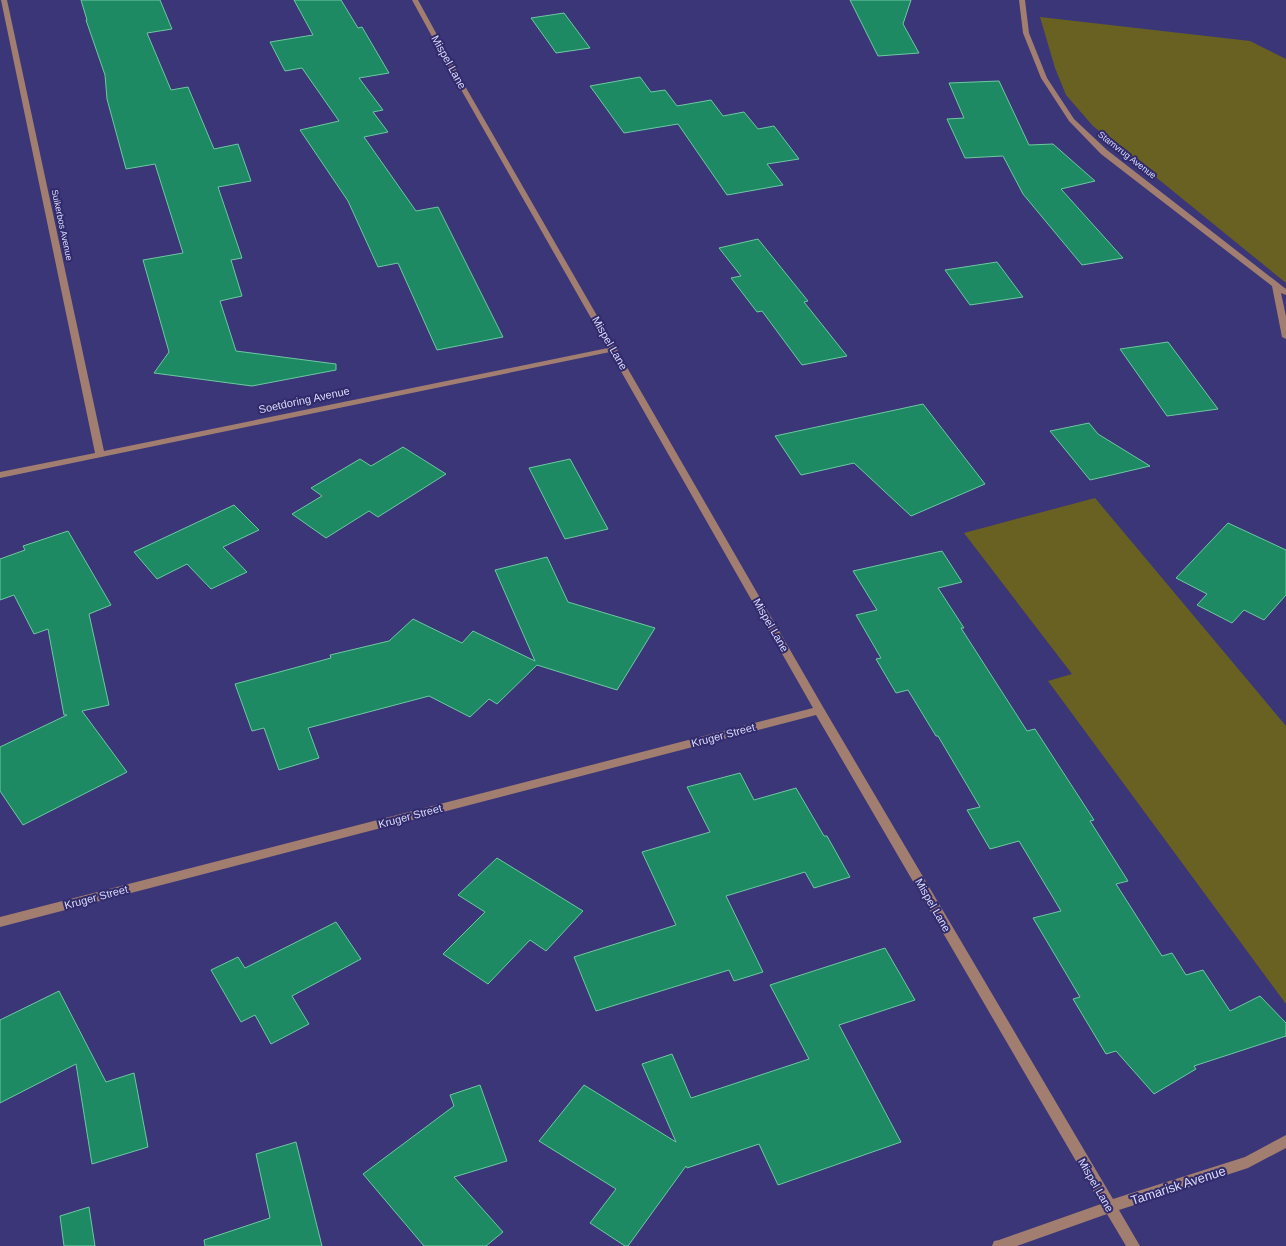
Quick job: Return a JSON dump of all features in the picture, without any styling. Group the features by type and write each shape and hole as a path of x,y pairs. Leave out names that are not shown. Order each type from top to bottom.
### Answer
{"street":[{"name":"Suikerbos Avenue","path":"4,0 100,454"},
{"name":"Mispel Lane","path":"415,0 462,86 614,349 819,710 1133,1246"},
{"name":"Stamvrug Avenue","path":"1022,0 1026,33 1029,41 1044,78 1070,120 1104,152 1286,293"},
{"path":"1276,286 1286,336"},
{"name":"Soetdoring Avenue","path":"0,475 614,349"},
{"name":"Kruger Street","path":"0,922 819,710"},
{"name":"Tamarisk Avenue","path":"999,1246 1109,1207 1248,1162 1286,1141"}],"shaded area":[{"path":"1040,17 1250,41 1286,59 1286,283 1093,126 1066,95 1055,68"},
{"path":"1095,498 1286,726 1286,1004 1048,681 1072,674 964,533"}],"building":[{"path":"81,0 160,0 172,29 147,33 171,90 188,87 214,149 238,144 251,181 218,187 242,258 231,260 242,296 220,301 236,351 336,364 336,370 252,386 154,373 169,352 143,260 183,253 155,164 126,169 107,99 105,75 86,20"},
{"path":"294,0 341,0 358,28 362,27 389,73 359,78 383,110 373,112 388,132 364,137 416,211 438,207 503,337 437,350 398,263 378,267 348,201 300,130 339,121 302,68 285,71 270,42 313,35"},
{"path":"850,0 911,0 903,24 919,53 878,56"},
{"path":"564,13 590,48 556,53 531,18"},
{"path":"640,77 651,92 665,90 677,106 711,100 723,116 744,112 758,129 774,126 799,159 767,164 783,185 727,195 678,124 624,133 590,86"},
{"path":"999,81 1029,145 1053,144 1095,181 1061,189 1123,258 1082,265 1023,194 1003,156 965,158 947,119 964,118 949,83"},
{"path":"758,239 808,301 804,302 847,356 802,365 762,311 757,312 731,278 741,276 719,248"},
{"path":"997,262 1023,297 970,305 945,270"},
{"path":"1168,342 1218,409 1167,416 1120,349"},
{"path":"923,404 985,484 911,516 854,463 801,475 775,436"},
{"path":"1089,423 1098,434 1150,466 1090,480 1050,431"},
{"path":"403,447 446,474 378,517 369,511 326,538 292,514 322,496 311,488 360,459 371,466"},
{"path":"570,459 608,529 565,539 529,468"},
{"path":"234,505 259,530 223,547 247,572 211,589 187,564 157,579 134,552"},
{"path":"1228,523 1286,550 1286,595 1264,620 1244,610 1232,623 1197,605 1207,594 1176,578"},
{"path":"68,531 111,605 89,614 109,705 82,711 127,772 23,825 0,791 0,747 67,715 64,715 48,629 34,634 14,595 0,600 0,559 25,550 23,546"},
{"path":"942,551 962,582 938,588 964,628 961,628 1027,731 1035,729 1094,820 1090,821 1128,881 1116,884 1162,956 1172,953 1186,975 1203,970 1230,1011 1260,996 1286,1023 1286,1036 1194,1066 1196,1069 1154,1094 1116,1051 1106,1054 1073,999 1080,997 1033,918 1061,911 1019,841 990,849 967,810 980,807 938,736 936,736 908,690 896,693 876,659 881,658 856,615 877,610 853,571"},
{"path":"547,557 568,602 655,628 617,690 537,665 497,704 489,699 470,717 429,696 308,728 319,758 279,770 264,728 252,731 235,684 331,658 330,655 389,641 413,619 462,643 473,631 535,661 495,570"},
{"path":"740,773 754,800 796,788 824,836 827,836 850,877 814,888 805,872 726,896 763,972 734,981 729,970 596,1011 574,957 676,925 642,852 710,832 687,787"},
{"path":"497,858 583,911 546,951 530,940 488,984 443,954 485,912 458,895"},
{"path":"336,922 361,959 292,996 309,1024 271,1044 255,1015 241,1022 211,970 238,957 245,968"},
{"path":"885,948 915,1000 839,1025 901,1142 778,1185 759,1144 687,1168 686,1166 628,1246 625,1246 590,1223 616,1189 539,1141 584,1085 676,1142 642,1064 672,1054 691,1098 809,1059 770,985"},
{"path":"59,991 106,1082 134,1073 148,1147 92,1164 76,1064 0,1103 0,1020"},
{"path":"480,1085 507,1161 454,1177 503,1232 486,1246 424,1246 363,1174 454,1106 450,1095"},
{"path":"296,1142 322,1246 205,1246 204,1240 270,1218 256,1154"},
{"path":"89,1207 95,1246 64,1246 60,1216"}]}
